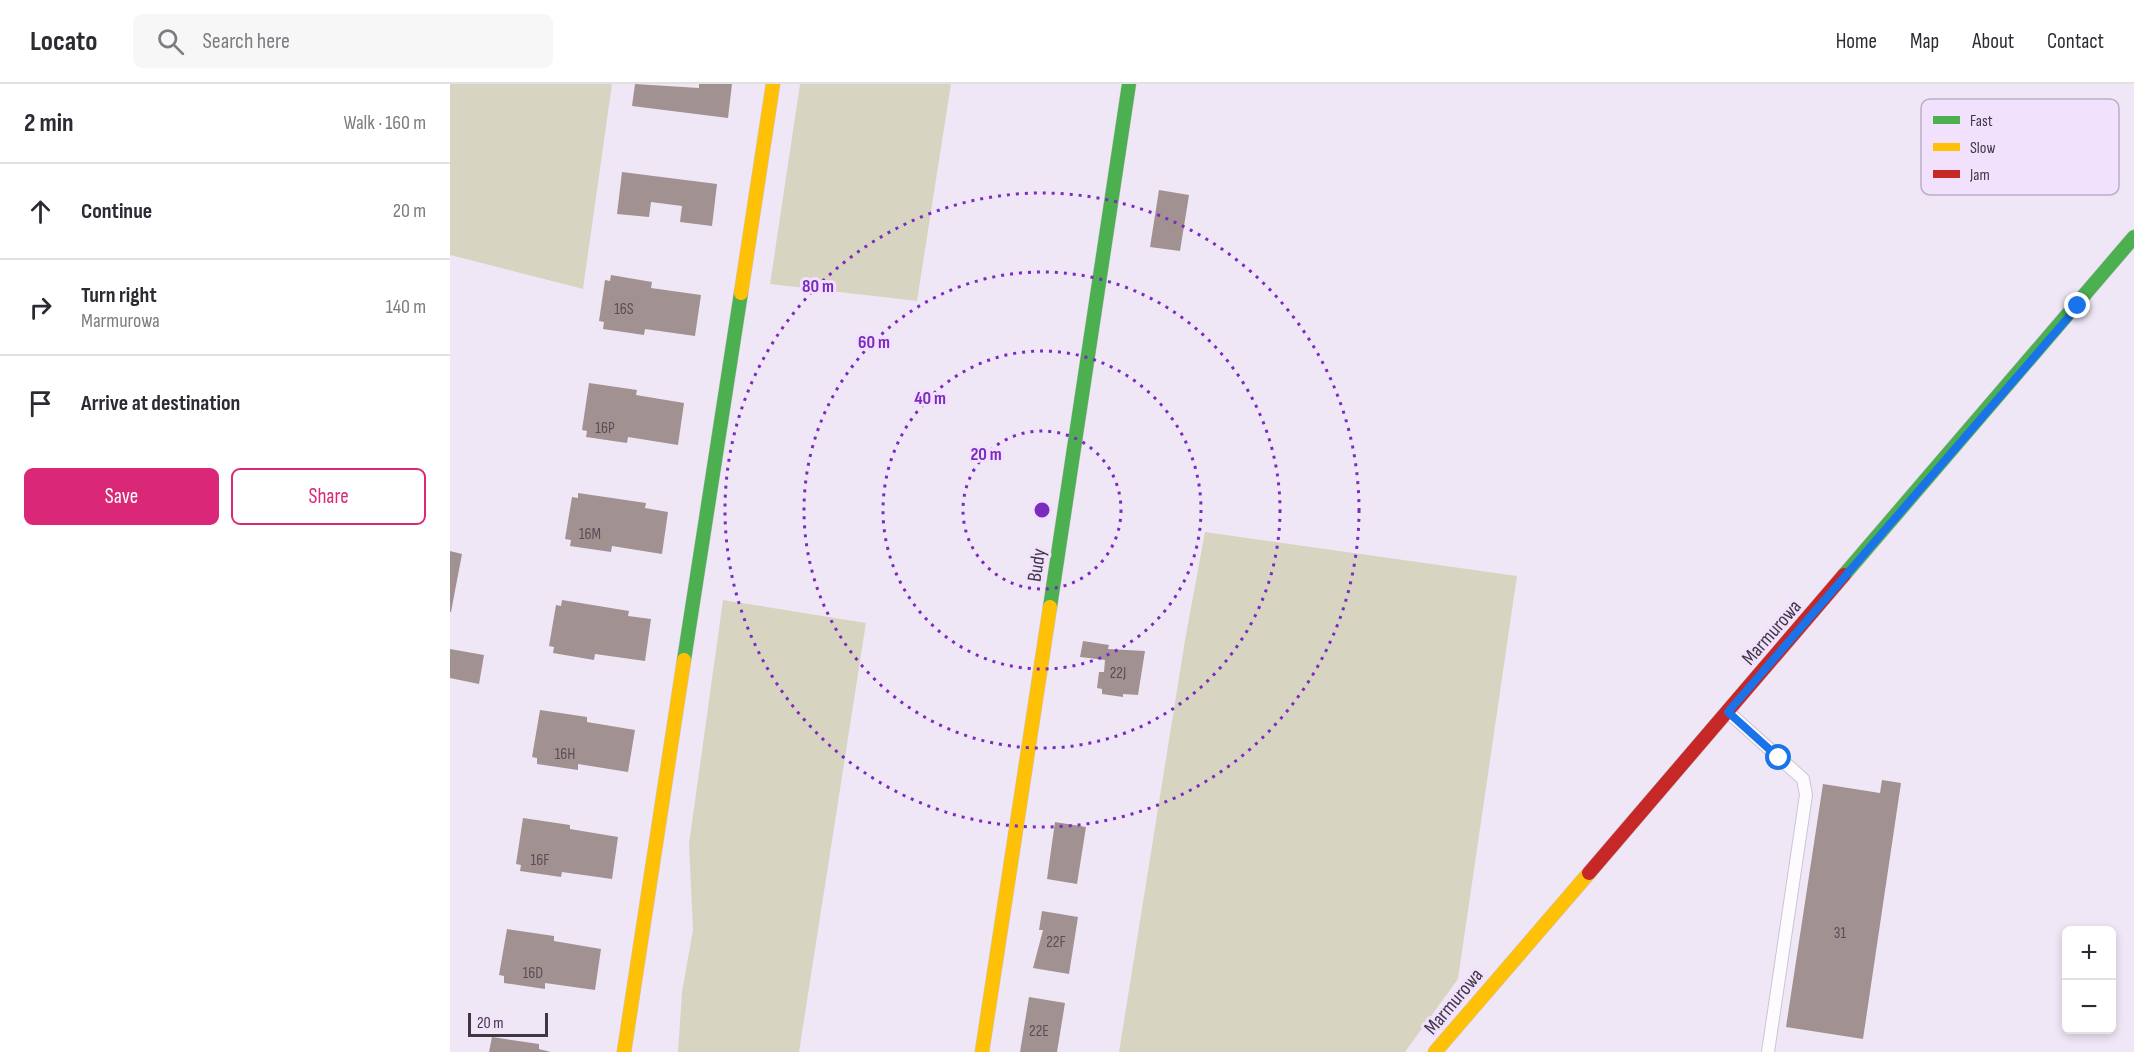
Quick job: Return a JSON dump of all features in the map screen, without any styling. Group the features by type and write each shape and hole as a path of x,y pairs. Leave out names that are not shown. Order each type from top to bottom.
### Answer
{"street":[{"path":"624,1052 773,84"},
{"name":"Budy","path":"982,1052 1130,84"},
{"name":"Marmurowa","path":"1435,1052 2134,237"}],"lane":[{"path":"1728,712 1803,779 1806,795 1768,1052"}],"shaded area":[{"path":"450,84 612,84 583,289 450,255"},
{"path":"800,84 951,84 917,301 770,284"},
{"path":"1205,532 1517,576 1458,979 1405,1052 1119,1052 1185,640"},
{"path":"723,600 866,623 799,1052 678,1052 682,992 693,930 689,844"}],"building":[{"path":"635,84 699,88 699,84 732,84 728,118 632,106"},
{"path":"622,172 717,184 712,226 680,222 682,206 651,202 649,217 617,214"},
{"path":"1159,190 1189,195 1180,251 1150,247"},
{"path":"611,275 652,282 651,288 701,295 695,336 645,329 644,335 603,329 604,322 599,321 605,280 610,281"},
{"path":"589,383 637,390 636,395 684,403 678,445 628,437 627,443 586,437 587,431 582,430"},
{"path":"578,493 646,503 645,508 668,512 662,554 612,546 611,552 570,546 571,540 565,539 572,497 578,498"},
{"path":"450,551 462,554 451,612 450,612"},
{"path":"562,600 629,611 628,616 651,619 645,661 595,654 594,660 553,653 554,647 549,646 556,605 561,606"},
{"path":"1083,641 1109,645 1108,649 1145,651 1138,695 1123,694 1123,697 1102,694 1102,689 1097,688 1099,672 1104,672 1105,660 1080,657"},
{"path":"450,649 484,655 479,684 450,678"},
{"path":"540,710 587,717 587,722 635,730 628,772 578,764 578,770 537,764 537,758 532,757"},
{"path":"1882,780 1901,783 1863,1039 1786,1027 1823,784 1880,793"},
{"path":"523,818 570,825 570,829 618,837 612,879 562,872 561,877 520,871 521,865 516,864"},
{"path":"1055,822 1086,827 1077,884 1047,879"},
{"path":"1042,911 1078,917 1069,974 1033,968 1043,930 1039,930"},
{"path":"507,929 554,936 554,941 601,949 595,990 545,983 545,989 504,983 504,976 499,975"},
{"path":"1029,997 1065,1003 1057,1052 1020,1052"},
{"path":"492,1037 539,1044 539,1049 551,1052 489,1052"}],"traffic: fast":[{"path":"1050,607 1129,84"},
{"path":"1844,575 2134,237"},
{"path":"684,660 741,293"}],"traffic: slow":[{"path":"741,293 773,84"},
{"path":"982,1052 1050,607"},
{"path":"624,1052 684,660"},
{"path":"1435,1052 1589,873"}],"traffic: jam":[{"path":"1589,873 1844,575"}],"route":[{"path":"1779,758 1728,712 2078,306"}]}
